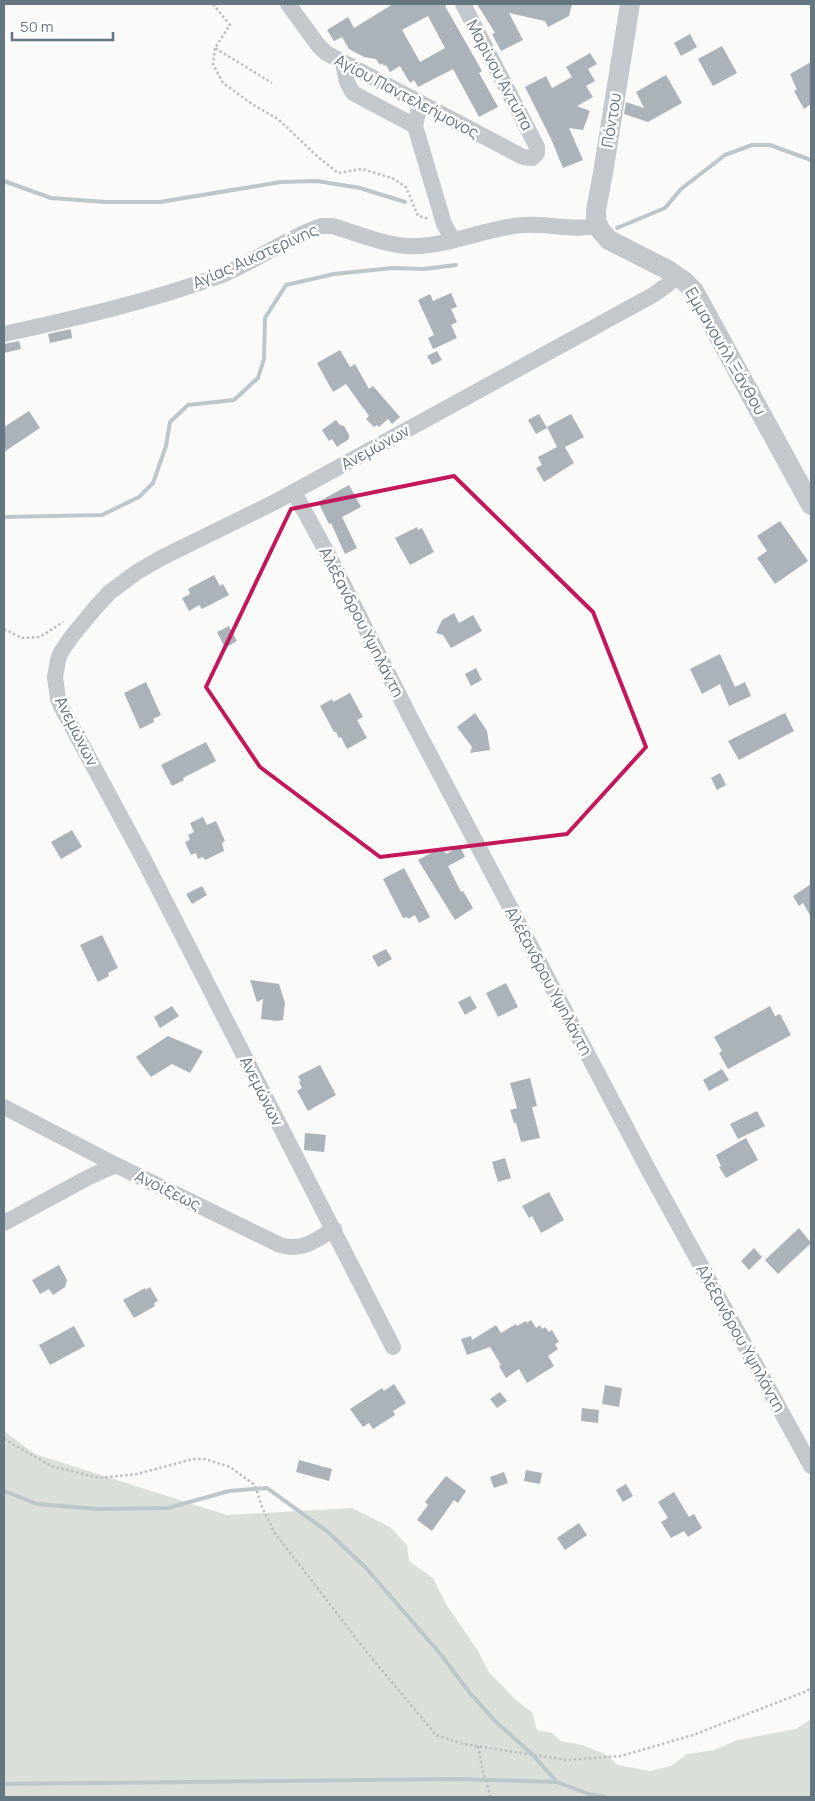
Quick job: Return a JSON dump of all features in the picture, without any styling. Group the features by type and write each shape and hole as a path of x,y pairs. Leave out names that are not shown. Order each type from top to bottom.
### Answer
{"street":[{"name":"Αγίου Παντελεήμονος","path":"288,4 322,50 343,62 523,157 532,158 537,153 537,146"},
{"name":"Μαρίνου Αντύπα","path":"463,4 537,146"},
{"name":"Πόντου","path":"600,230 595,217 630,4"},
{"path":"343,62 347,82 353,93 415,126"},
{"path":"420,104 415,126 444,224 453,240"},
{"name":"Αγίας Αικατερίνης","path":"4,334 68,320 176,290 224,274 321,226 332,226 402,246 416,246 453,240 502,227 521,225 600,230"},
{"name":"Εμμανουήλ Ξάνθου","path":"600,230 612,242 658,264 676,276 694,292 811,505"},
{"name":"Ανεμώνων","path":"393,1348 121,814 62,708 55,684 55,671 61,652 81,624 110,592 146,566 294,492 646,299 668,285 676,276"},
{"name":"Αλέξανδρου Υψηλάντη","path":"294,492 648,1170 811,1466"},
{"name":"Ανοίξεως","path":"4,1107 116,1165 286,1247 301,1248 334,1229"},
{"path":"4,1223 89,1177 116,1165"}],"path":[{"path":"213,4 230,25 215,48 213,64 223,83 252,104 278,119 338,173 362,169 392,178 406,188 418,216 444,224"},
{"path":"215,48 272,84"},
{"path":"4,629 22,638 40,637 69,617"},
{"path":"4,1439 51,1466 99,1478 137,1474 194,1459 205,1459 230,1467 256,1485 262,1507 274,1532 366,1651 436,1735 463,1744 567,1760 621,1756 694,1735 807,1691 811,1686"},
{"path":"478,1746 483,1772 491,1797"}],"highlighted area":[{"path":"454,476 593,612 646,747 567,834 380,857 260,767 206,687 291,509"}],"shaded area":[{"path":"4,1431 35,1454 227,1515 352,1508 390,1527 407,1545 409,1561 433,1578 446,1604 478,1651 489,1672 516,1700 532,1712 537,1730 552,1733 561,1741 582,1745 605,1754 618,1765 650,1771 671,1766 687,1754 714,1750 737,1740 796,1729 811,1719 811,1797 4,1797"}],"building":[{"path":"393,4 449,4 445,6 482,71 479,73 498,107 479,117 453,69 418,87 414,80 410,83 400,66 390,72 386,65 384,66 382,63 380,65 376,59 364,57 349,49 342,37 334,41 327,30 348,17 354,28","holes":["428,16 445,48 420,62 402,30"]},
{"path":"477,4 572,4 569,16 548,27 545,21 509,13 523,40 501,51 492,34 495,33"},
{"path":"690,34 697,47 681,56 674,43"},
{"path":"722,46 737,73 713,86 698,59"},
{"path":"590,53 597,64 588,69 595,81 586,86 593,97 577,106 590,111 583,130 569,128 583,160 563,168 552,141 525,87 546,76 552,88 572,77 566,67"},
{"path":"811,62 811,104 804,109 794,91 797,90 790,74"},
{"path":"666,75 682,103 648,122 624,114 626,102 644,108 636,92"},
{"path":"451,293 457,307 451,309 457,322 451,325 457,338 433,349 428,338 434,335 418,300 430,294 433,301"},
{"path":"71,329 72,338 50,343 48,334"},
{"path":"19,341 21,349 4,353 4,344"},
{"path":"340,350 350,367 355,364 369,389 373,386 400,417 392,424 388,419 379,427 377,425 374,427 366,419 369,416 346,384 333,392 317,363"},
{"path":"437,351 442,360 432,365 427,356"},
{"path":"29,411 40,428 4,452 4,427"},
{"path":"539,414 547,428 536,434 528,420"},
{"path":"571,414 584,437 565,447 574,463 544,482 536,468 542,465 538,457 557,447 547,427"},
{"path":"336,420 340,425 344,426 349,435 349,439 337,447 332,439 329,441 322,430"},
{"path":"349,485 361,507 342,517 357,548 345,554 331,523 329,524 318,502"},
{"path":"780,521 808,561 775,584 757,558 767,551 757,536"},
{"path":"417,527 418,530 422,528 434,552 410,565 395,538"},
{"path":"214,575 220,586 223,584 229,595 202,609 199,605 189,611 182,598 190,594 188,589"},
{"path":"454,613 459,623 473,615 482,631 451,648 443,635 436,633 442,620"},
{"path":"229,626 237,641 225,648 217,632"},
{"path":"720,654 735,687 745,682 751,696 729,706 720,684 702,694 690,669"},
{"path":"476,668 482,680 471,686 465,674"},
{"path":"146,682 161,715 153,719 154,722 140,729 124,693"},
{"path":"350,693 363,717 357,720 367,738 347,749 341,737 339,738 336,732 334,732 320,706 332,699 333,702"},
{"path":"475,713 487,731 490,750 470,753 472,747 457,727"},
{"path":"785,713 794,731 739,760 728,741"},
{"path":"206,742 216,761 183,778 184,780 172,786 161,765"},
{"path":"720,773 726,785 717,790 711,778"},
{"path":"203,817 207,825 216,821 225,841 222,843 224,851 205,860 203,857 198,859 196,853 191,855 185,842 190,840 188,835 194,832 190,823"},
{"path":"72,830 82,847 61,859 51,842"},
{"path":"460,846 465,857 448,866 461,892 463,891 473,908 455,920 418,860 442,847 446,854"},
{"path":"404,868 430,917 419,923 415,915 408,919 407,917 403,918 383,879"},
{"path":"811,884 811,917 803,903 799,906 793,896"},
{"path":"202,886 207,895 192,904 186,894"},
{"path":"102,935 118,968 108,973 109,976 98,982 80,945"},
{"path":"386,949 392,959 378,967 372,956"},
{"path":"250,980 279,984 285,1003 283,1020 261,1019 263,999 257,1002"},
{"path":"506,983 518,1007 498,1017 486,993"},
{"path":"470,996 477,1008 465,1015 458,1002"},
{"path":"172,1006 179,1016 160,1028 154,1017"},
{"path":"770,1006 775,1016 780,1014 791,1035 728,1069 719,1053 722,1051 714,1037"},
{"path":"168,1036 203,1051 190,1073 172,1064 151,1077 136,1057"},
{"path":"320,1065 336,1095 308,1111 297,1091 302,1088 298,1076"},
{"path":"722,1069 729,1080 709,1091 703,1080"},
{"path":"530,1078 537,1106 532,1107 540,1138 521,1142 510,1110 517,1108 510,1083"},
{"path":"757,1111 765,1126 738,1139 730,1124"},
{"path":"305,1133 326,1135 324,1152 304,1150"},
{"path":"746,1138 758,1160 726,1178 719,1167 721,1166 716,1155"},
{"path":"505,1158 511,1178 498,1182 492,1162"},
{"path":"549,1192 564,1220 541,1233 532,1216 529,1218 522,1206"},
{"path":"799,1228 811,1243 778,1274 765,1260"},
{"path":"754,1248 762,1257 749,1270 741,1261"},
{"path":"59,1265 67,1280 65,1287 53,1295 49,1289 40,1294 32,1280"},
{"path":"150,1287 158,1301 154,1303 155,1306 134,1318 123,1300"},
{"path":"531,1320 536,1328 540,1325 542,1329 545,1327 549,1332 552,1330 559,1342 555,1344 558,1349 548,1356 554,1366 527,1383 519,1369 506,1378 499,1366 501,1365 490,1347 467,1355 461,1339 471,1336 472,1340 496,1325 501,1333 516,1324 517,1326"},
{"path":"74,1326 85,1346 50,1365 39,1345"},
{"path":"394,1384 406,1403 393,1411 395,1415 373,1429 369,1423 363,1427 350,1409 382,1388 384,1391"},
{"path":"605,1385 622,1388 619,1407 602,1404"},
{"path":"500,1392 507,1401 497,1408 490,1399"},
{"path":"582,1408 599,1410 598,1423 581,1421"},
{"path":"299,1460 332,1469 329,1481 296,1472"},
{"path":"526,1470 542,1473 540,1484 524,1481"},
{"path":"504,1472 508,1483 494,1488 490,1477"},
{"path":"446,1476 466,1491 458,1503 454,1500 432,1531 417,1520 428,1505 425,1502"},
{"path":"626,1484 633,1496 623,1502 616,1490"},
{"path":"674,1492 689,1517 694,1514 702,1528 688,1537 684,1531 671,1538 661,1522 668,1518 658,1502"},
{"path":"579,1523 587,1535 565,1550 557,1538"}],"waterway":[{"path":"617,228 665,208 681,189 725,155 752,145 770,145 811,160"},
{"path":"4,181 51,198 106,202 160,202 281,182 317,181 360,188 405,202"},
{"path":"4,517 102,515 139,497 153,483 166,446 170,422 188,405 234,400 258,378 264,359 265,318 286,285 334,274 393,268 424,269 456,265"},
{"path":"4,1491 37,1504 98,1509 168,1508 229,1491 267,1488 328,1532 367,1569 442,1656 469,1692 495,1721 532,1754 557,1782 589,1794 605,1797"},
{"path":"4,1784 456,1779 556,1782"}]}
